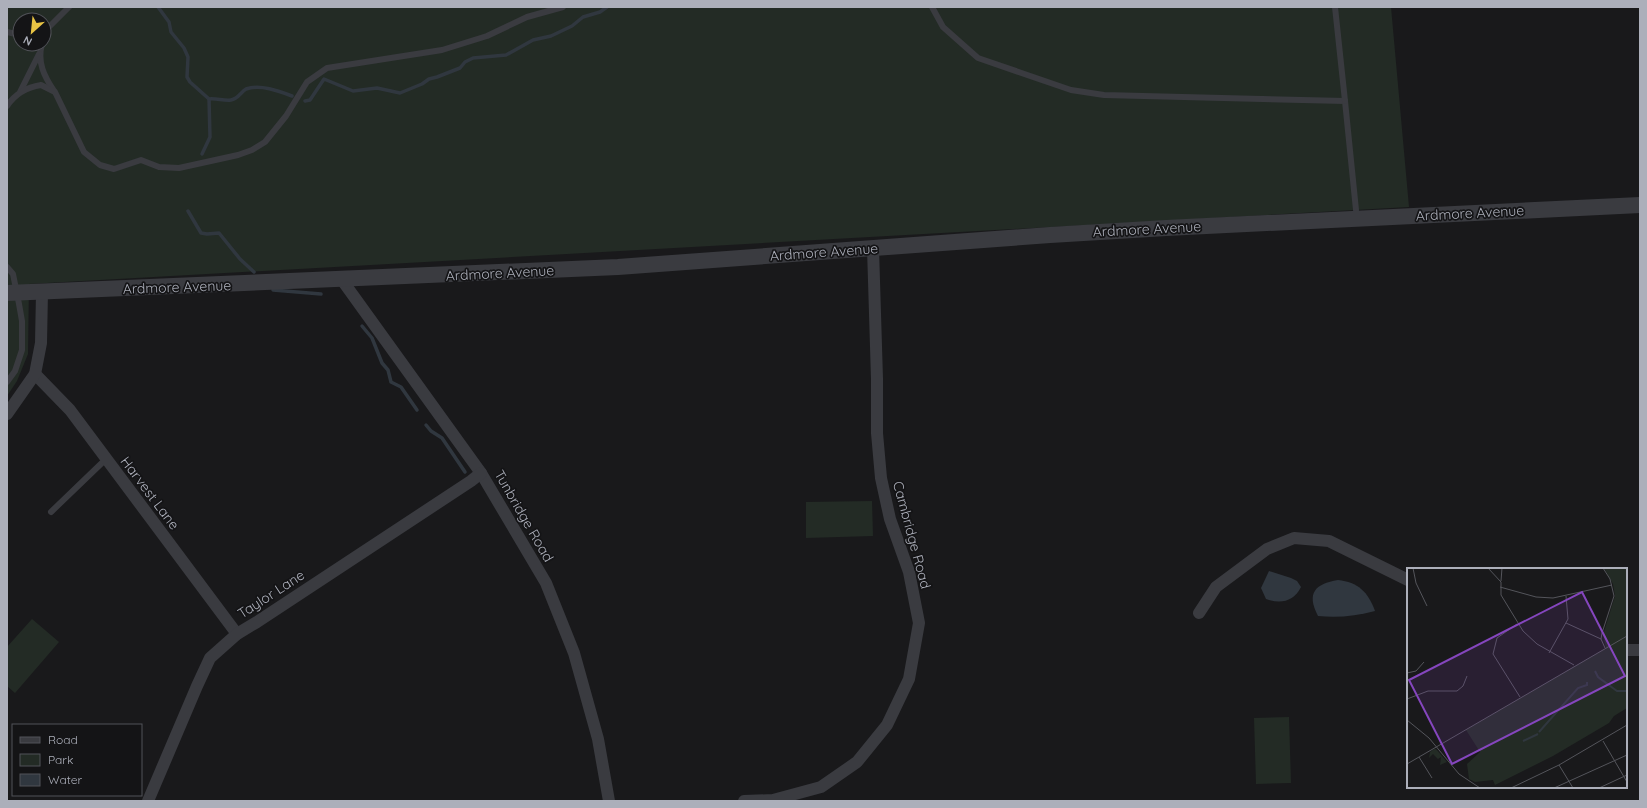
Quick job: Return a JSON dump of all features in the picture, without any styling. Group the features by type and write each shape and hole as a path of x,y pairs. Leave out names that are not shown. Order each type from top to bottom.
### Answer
{"street":[{"name":"Ardmore Avenue","path":"12,293 618,267 1166,228 1640,205"},
{"name":"Cambridge Road","path":"744,801 773,800 821,788 857,762 887,724 908,679 919,623 909,572 890,519 881,478 877,433 873,248"},
{"name":"Tunbridge Road","path":"342,280 481,473 546,582 572,646 598,739 609,801"},
{"path":"7,414 35,374 41,343 42,292"},
{"name":"Harvest Lane","path":"35,374 70,410 237,634"},
{"name":"Taylor Lane","path":"148,801 210,658 237,634 458,490 481,473"},
{"path":"1199,613 1216,587 1266,549 1294,538 1329,541 1407,580"},
{"path":"1627,650 1640,650"}],"lane":[{"path":"52,26 70,7"},
{"path":"39,54 45,77 84,152 100,165 114,169 141,160 159,167 179,168 238,155 252,150 265,142 280,125 307,82 327,68 442,50 487,36 527,17 563,7"},
{"path":"932,7 943,27 978,58 1071,90 1104,95 1345,101"},
{"path":"1335,7 1356,210"},
{"path":"19,94 39,54"},
{"path":"7,106 11,100 29,87 41,85 54,92"},
{"path":"7,267 13,274 12,293 22,321 22,350 15,371 7,382"},
{"path":"51,512 106,458"}],"green space":[{"path":"7,7 1391,7 1409,207 29,284 28,354 17,381 7,396"},
{"path":"872,501 873,536 806,538 806,502"},
{"path":"32,619 59,642 15,693 7,686 7,647"},
{"path":"1289,717 1291,783 1256,784 1254,718"}],"water":[{"path":"1269,571 1297,581 1301,587 1295,596 1291,599 1281,601 1271,601 1266,599 1261,588"},
{"path":"1338,580 1351,583 1361,589 1369,598 1375,611 1347,616 1318,616 1314,608 1313,601 1315,591 1323,584"}],"waterway":[{"path":"158,7 169,22 171,32 184,48 188,57 187,77 190,82 209,99 210,137 202,154"},
{"path":"305,101 310,100 324,79 353,91 377,88 400,93 422,84 429,79 460,68 465,62 473,58 506,55 533,40 551,36 572,26 583,17 600,12 607,7"},
{"path":"209,99 231,100 236,98 246,89 257,87 292,96"},
{"path":"188,211 201,233 219,233 240,259 254,272"},
{"path":"273,290 321,294"},
{"path":"362,326 372,338 382,363 388,370 391,382 401,387 417,410"},
{"path":"426,425 431,431 442,438 465,472"}]}
